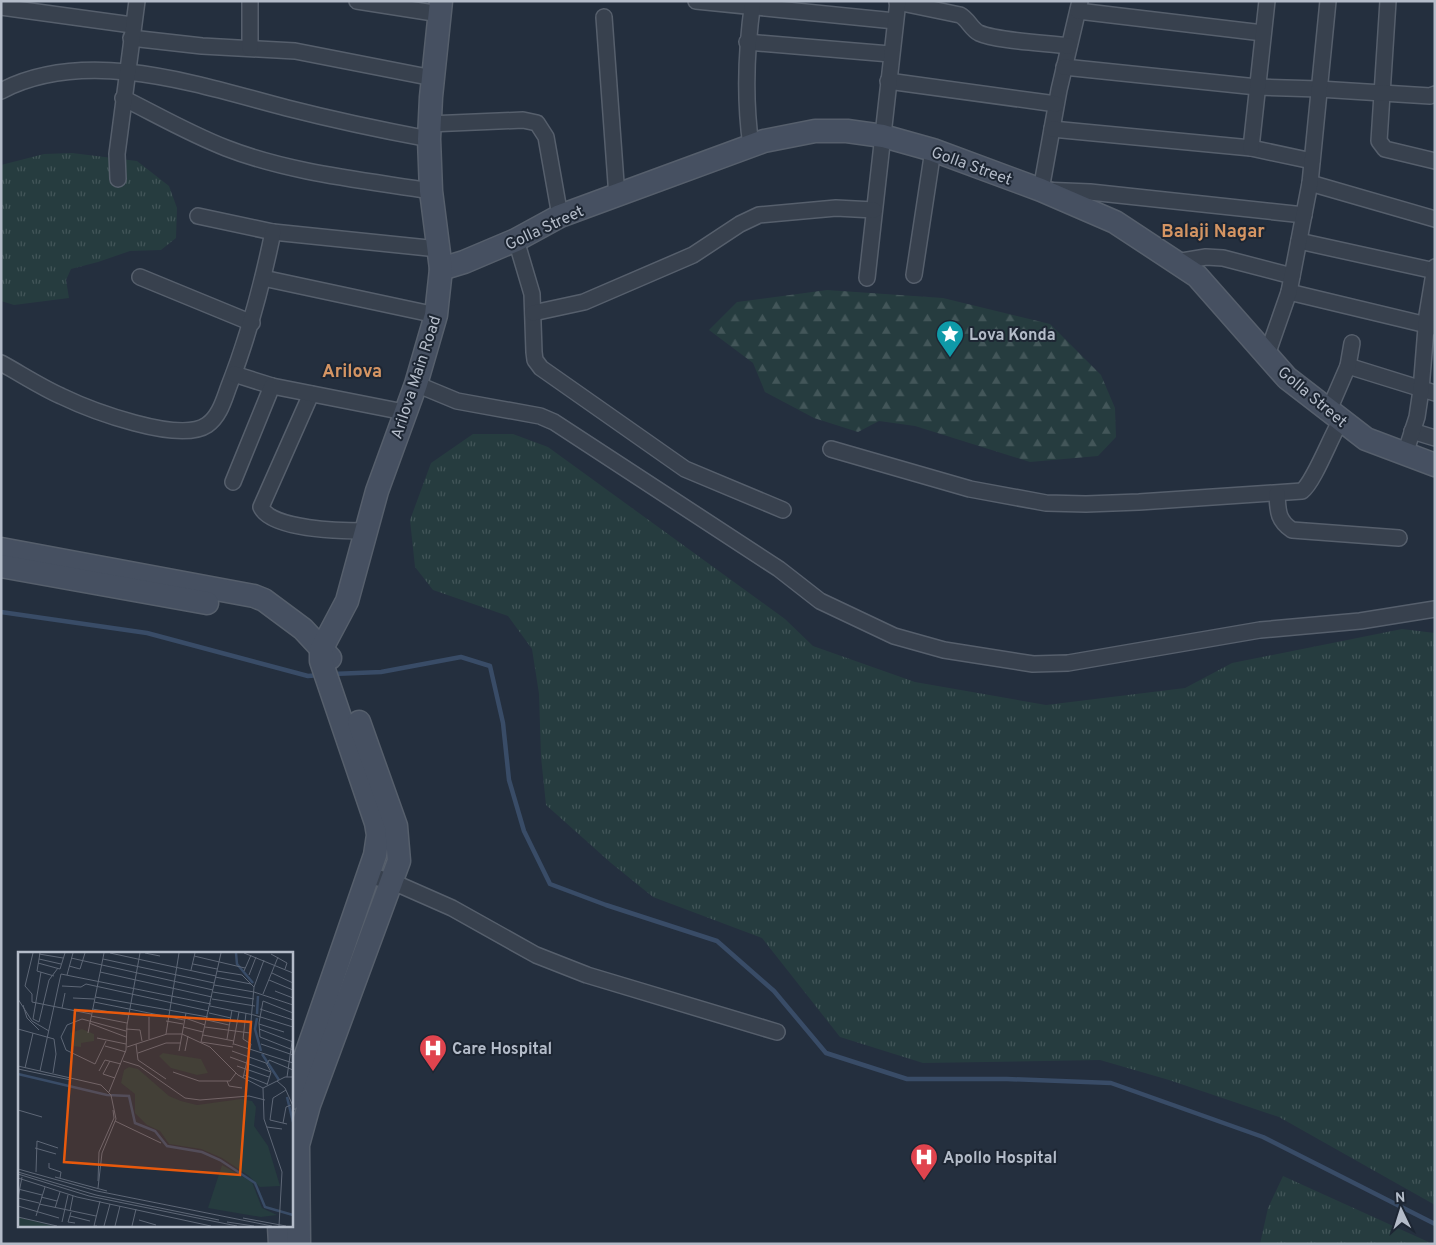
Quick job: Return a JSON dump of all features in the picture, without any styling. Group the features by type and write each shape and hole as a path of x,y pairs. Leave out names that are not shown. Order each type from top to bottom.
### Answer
{"street":[{"path":"118,179 117,154 122,98 137,1"},
{"path":"250,1 250,48"},
{"path":"357,1 440,7"},
{"path":"696,1 752,5 895,21"},
{"path":"1251,148 1267,1"},
{"path":"1267,355 1289,292 1310,183 1328,1"},
{"path":"1388,1 1380,93 1378,131 1380,146 1435,161"},
{"path":"866,278 883,136 890,54 898,2 960,14 966,18 973,29 989,36 1069,46"},
{"path":"751,146 746,114 747,42 752,5"},
{"path":"1263,33 1079,6 1056,104 1041,190 1090,192 1304,215"},
{"path":"1,7 202,46 295,51 433,78"},
{"name":"Arilova Main Road","path":"332,670 347,601 366,531 404,412 416,384 436,315 440,259 431,191 429,132 440,7"},
{"path":"604,18 616,196"},
{"path":"747,42 890,54"},
{"path":"1064,67 1257,87 1319,88 1430,96 1435,94"},
{"path":"1,91 23,79 61,71 126,72 224,90 288,108 429,132 523,120 537,123 546,137 560,216"},
{"path":"888,81 1056,104"},
{"path":"122,98 219,145 259,158 305,170 431,191"},
{"path":"1052,129 1251,148 1312,161"},
{"name":"Golla Street","path":"440,259 464,262 516,240 560,216 751,146 790,135 815,131 883,136 933,150 1041,190 1115,222 1197,276 1287,378 1366,439 1435,465"},
{"path":"914,275 933,150"},
{"path":"1310,183 1435,219"},
{"path":"533,314 584,302 694,255 740,224 760,215 836,208 874,210"},
{"path":"198,216 273,232 440,259"},
{"path":"1,363 62,397 124,421 166,430 192,430 207,425 218,412 252,323 273,232"},
{"path":"516,240 528,274 533,314 535,360 550,376 685,469 782,510"},
{"path":"1299,241 1435,271"},
{"path":"1176,262 1206,257 1223,258 1292,276"},
{"path":"1404,454 1428,391 1435,267"},
{"path":"140,277 252,323"},
{"path":"263,278 436,315"},
{"path":"1289,292 1431,326"},
{"path":"831,449 961,486 1046,503 1086,504 1277,494 1302,490 1310,485 1325,449 1348,366 1352,343"},
{"path":"1348,366 1428,391"},
{"path":"234,374 272,386 404,412"},
{"path":"416,384 457,401 540,416 554,422 763,558 820,601 894,636 944,650 1032,664 1068,664 1260,630 1360,621 1435,609"},
{"path":"233,482 272,386"},
{"path":"311,394 261,508 263,513 305,528 366,531"},
{"path":"1412,431 1435,438"},
{"path":"1277,494 1278,513 1282,524 1292,530 1399,538"},
{"path":"1,548 254,596 264,600 314,639 332,670 396,826 399,861 393,882 309,1105 298,1145 299,1244"},
{"path":"1,566 244,609 290,620"},
{"path":"292,1095 375,855 378,836 376,823 332,670"},
{"path":"368,875 393,882 452,908 536,955 587,975 777,1032"},
{"path":"279,1228 280,1244"}],"green space":[{"path":"72,153 137,161 169,186 177,208 176,238 161,250 130,251 71,269 66,280 69,298 14,305 1,301 1,165 44,154"},
{"path":"827,290 943,298 1050,324 1101,375 1115,408 1116,437 1098,456 1030,462 915,426 879,421 858,432 814,418 765,392 753,363 709,330 737,302"},
{"path":"473,434 513,434 548,447 785,619 813,646 915,682 1046,705 1185,688 1232,663 1402,629 1435,633 1435,1205 1279,1117 1169,1080 1100,1060 923,1063 840,1037 762,938 653,897 611,863 546,805 541,757 539,694 532,649 508,616 433,590 415,567 410,520 431,463"},
{"path":"1283,1176 1433,1244 1260,1244 1268,1208"}],"waterway":[{"path":"1,612 147,633 308,676 320,675"},
{"path":"333,674 381,672 461,657 490,666 503,723 509,780 524,831 550,884 606,905 717,941 774,991 826,1053 907,1079 1007,1079 1111,1083 1263,1137 1435,1224"}],"place":[{"name":"Lova Konda","path":"950,358"},
{"name":"Care Hospital","path":"433,1072"},
{"name":"Apollo Hospital","path":"924,1181"}],"district":[{"name":"Balaji Nagar","path":"1213,231"},
{"name":"Arilova","path":"352,371"}]}
